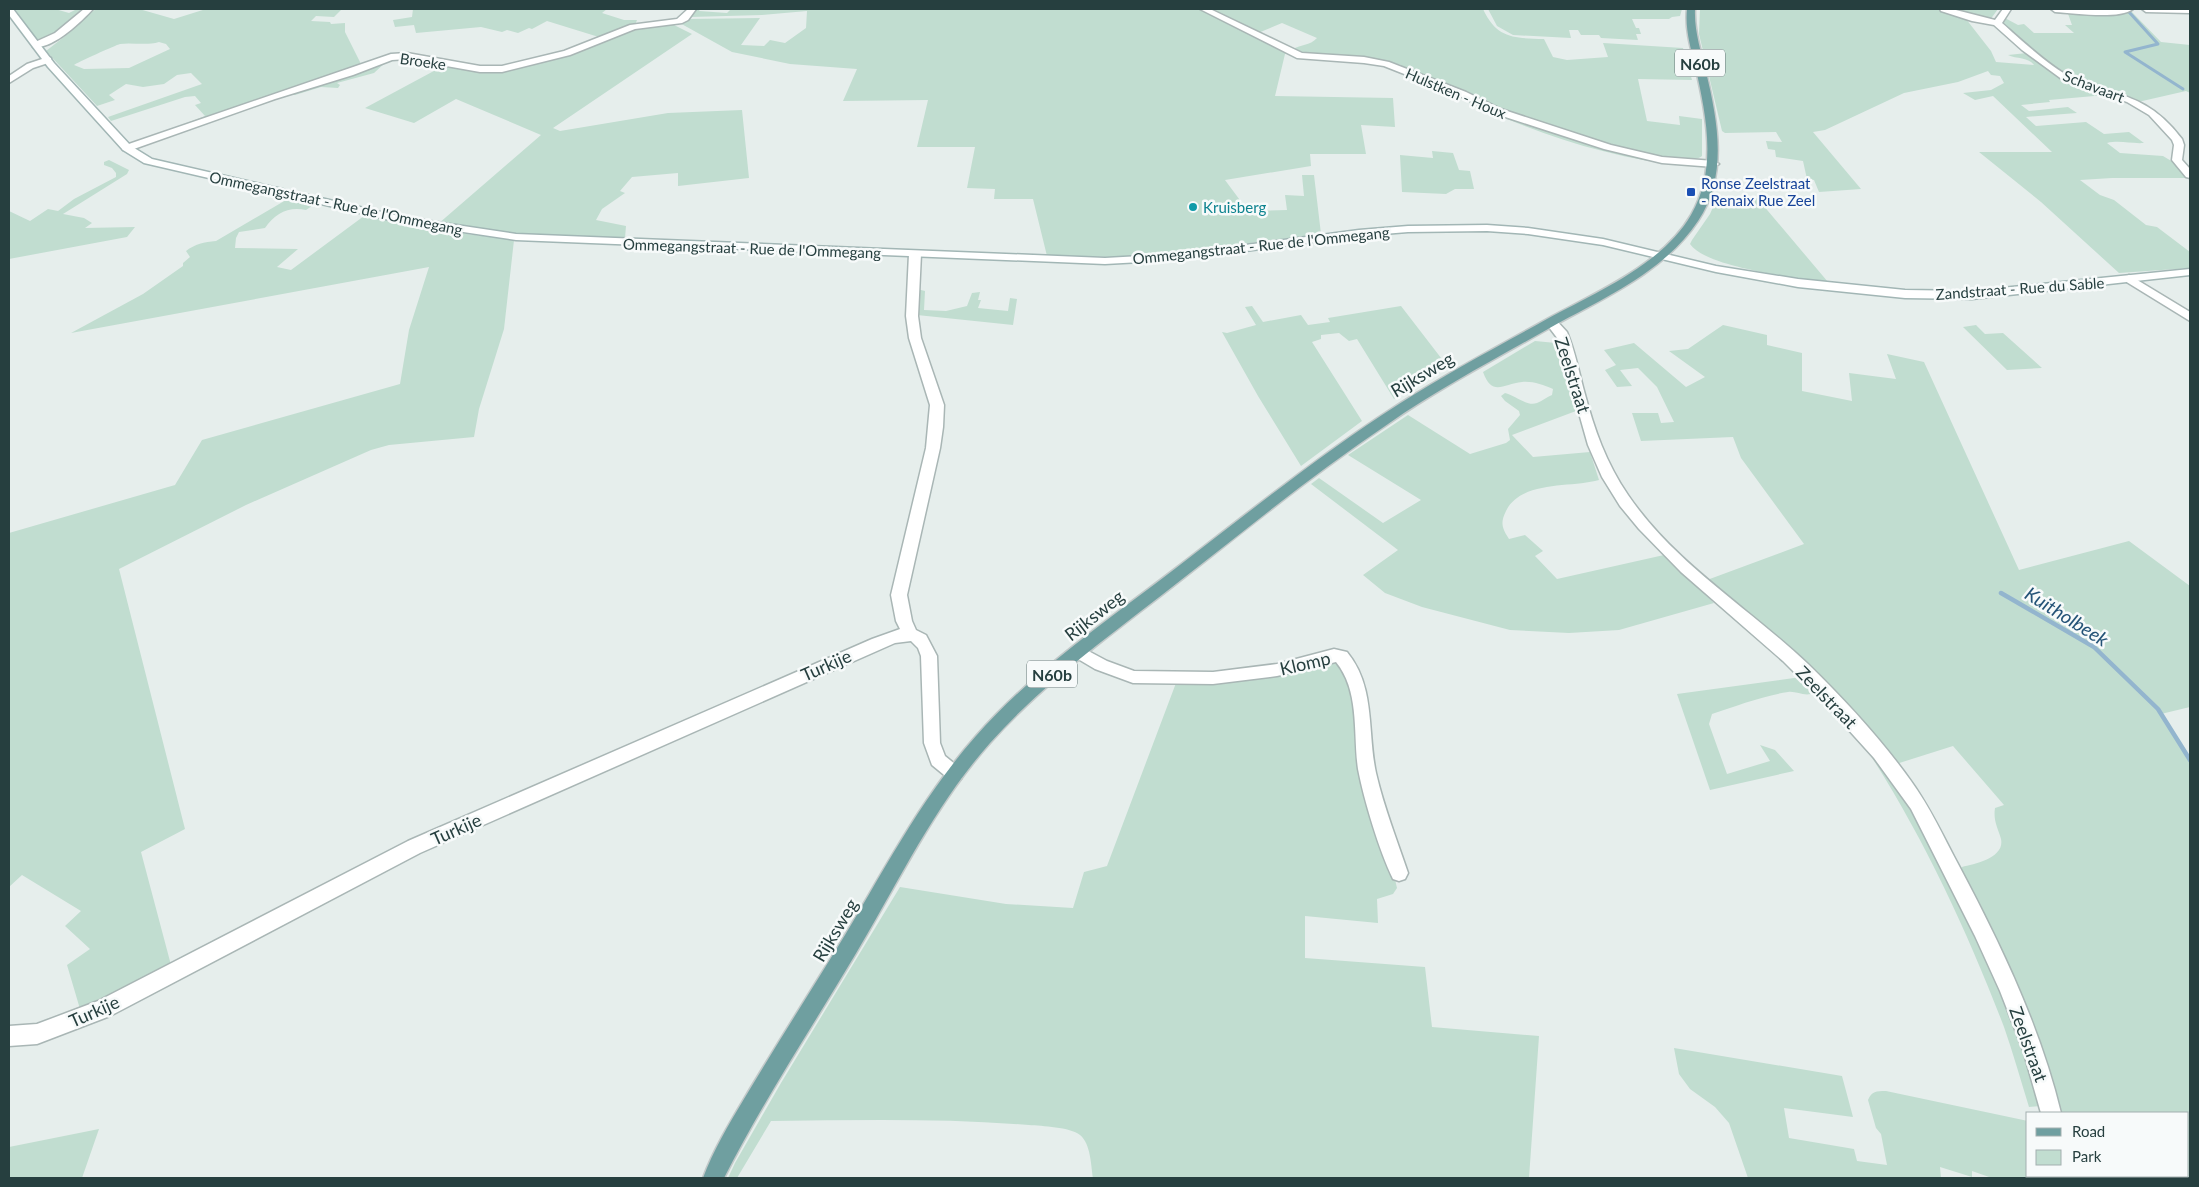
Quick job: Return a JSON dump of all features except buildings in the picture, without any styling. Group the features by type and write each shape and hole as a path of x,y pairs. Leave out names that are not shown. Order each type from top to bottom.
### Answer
{"main road":[{"name":"N60b","path":"1663,253 1681,237 1696,217 1714,164 1711,118 1690,23 1691,9"},
{"name":"Rijksweg","path":"713,1178 754,1103 901,857 955,774 1005,716 1079,652 1367,431 1646,267 1663,253"}],"street":[{"name":"Ommegangstraat - Rue de l'Ommegang","path":"10,9 48,60 126,148 148,161 366,212 457,230 516,237 586,242 1060,260 1141,260 1187,256 1322,237 1408,229 1487,228 1570,237 1663,253"},
{"path":"36,45 57,38 89,9"},
{"name":"Broeke","path":"126,148 266,99 350,73 386,58 407,56 480,69 502,69 567,53 639,25 679,21 685,18 692,9"},
{"name":"Hulstken - Houx","path":"1204,9 1300,56 1364,60 1386,64 1463,94 1497,111 1602,145 1662,160 1714,164"},
{"name":"Schavaart","path":"1944,9 1975,19 1997,23 2036,57 2066,78 2078,84 2130,100 2153,113 2177,139 2179,145 2177,160 2190,175"},
{"path":"1997,23 2009,9"},
{"path":"2055,9 2099,13 2129,9"},
{"path":"2146,9 2190,10"},
{"path":"9,80 30,66 48,60"},
{"name":"Zandstraat - Rue du Sable","path":"1663,253 1716,269 1829,288 1941,295 2019,291 2190,272"},
{"path":"915,254 912,316 915,338 937,405 936,427 933,448 899,595 904,621 910,634 923,642 929,656 932,743 935,755 955,774"},
{"path":"2129,279 2190,317"},
{"name":"Zeelstraat","path":"1551,322 1564,339 1591,434 1603,466 1625,500 1658,539 1690,572 1778,647 1832,701 1878,751 1918,806 1986,936 2033,1051 2052,1112"},
{"name":"Turkije","path":"9,1036 37,1034 102,1009 414,847 877,643 901,634 910,634"},
{"name":"Klomp","path":"1079,652 1101,666 1118,673 1133,676 1170,678 1213,678 1244,675 1277,670 1334,655 1341,656 1351,669 1358,692 1368,771 1399,873"}],"green space":[{"path":"15,9 55,9 69,13 77,9 83,9 56,32 44,38 36,39"},
{"path":"96,9 139,9 174,19 206,9 342,9 334,17 316,16 311,21 330,22 331,24 345,23 345,32 361,64 369,66 387,61 374,73 337,83 340,85 338,88 321,87 295,95 287,95 153,142 156,135 205,116 195,105 201,103 195,96 185,97 111,121 108,117 202,84 191,73 177,75 164,84 143,87 126,84 109,95 115,100 97,106 46,51 69,33 80,21","holes":["159,42 166,44 170,49 129,68 84,69 74,65 120,44"]},
{"path":"413,9 607,9 602,13 624,20 637,20 635,25 602,38 547,21 532,29 529,28 518,33 507,30 502,32 481,27 416,33 414,25 395,27 393,20 412,17"},
{"path":"695,9 727,13 731,9 1483,9 1488,19 1501,31 1515,37 1544,39 1553,57 1567,60 1608,57 1603,43 1683,48 1692,80 1638,79 1647,121 1680,125 1679,116 1702,119 1702,156 1688,160 1665,158 1636,153 1571,135 1487,106 1399,67 1401,65 1384,60 1324,57 1289,52 1285,54 1275,96 1393,98 1395,127 1361,125 1366,154 1310,154 1311,166 1225,180 1248,211 1287,210 1285,195 1304,196 1302,175 1314,175 1321,234 1171,253 1119,257 1047,256 1033,199 994,199 995,189 967,188 975,147 917,147 928,100 843,101 857,69 790,64 732,52 678,22 687,19 760,18 741,45 764,46 770,40 785,43 806,28 807,11 762,15 690,17","holes":["1282,23 1317,38 1292,50 1258,33"]},
{"path":"1488,9 1682,9 1680,16 1669,19 1632,19 1641,34 1636,34 1638,40 1601,38 1599,35 1581,35 1578,30 1569,30 1571,38 1513,35 1497,26"},
{"path":"1700,9 1998,9 1990,20 1966,19 1991,51 1996,62 2034,65 2026,59 2008,55 2027,53 2009,39 2015,38 2000,23 2003,17 2018,25 2024,24 2034,33 2074,33 2065,25 2072,25 2067,11 2130,10 2161,42 2190,45 2190,93 2186,91 2138,102 2117,94 2049,100 2050,102 2021,105 2029,111 2068,107 2077,113 2026,117 2036,126 2086,122 2104,134 2129,132 2144,143 2107,143 2120,153 2163,156 2178,165 2190,178 2080,180 2100,195 2114,200 2146,225 2157,227 2190,252 2190,268 2119,273 2041,202 1979,152 2052,152 1993,96 1975,100 1963,93 1991,90 2004,83 2000,76 1991,75 1988,71 1958,82 1904,93 1825,130 1813,132 1861,189 1819,192 1814,180 1807,179 1803,161 1776,157 1775,150 1768,149 1766,141 1782,142 1776,132 1725,133 1722,131 1699,34"},
{"path":"672,24 692,34 553,128 560,131 668,113 742,110 749,178 678,186 678,173 632,177 620,191 625,193 602,209 596,220 626,226 625,238 543,238 438,224 541,135 456,99 414,123 365,108 445,65 505,70 633,29"},
{"path":"1459,94 1543,128 1600,147 1629,154 1689,163 1686,166 1656,162 1597,150 1511,121 1456,96"},
{"path":"1432,151 1453,153 1459,170 1470,171 1474,189 1455,189 1446,194 1402,192 1400,155 1433,158"},
{"path":"109,160 129,170 127,174 63,214 84,218 92,223 85,228 135,227 127,237 9,259 9,211 30,221 48,209 58,211 74,199 116,177 116,173 112,168 104,165 104,162"},
{"path":"1717,198 1757,198 1828,282 1776,275 1733,266 1714,260 1699,252 1690,244 1710,214"},
{"path":"286,200 312,206 306,210 294,209 283,212 273,218 265,228 239,232 235,248 298,249 277,267 291,270 364,216 451,232 514,240 504,329 479,409 474,437 389,445 371,450 246,505 119,569 185,829 141,852 171,965 80,1009 67,965 90,949 65,926 81,911 22,875 9,887 9,533 175,485 202,440 400,384 409,330 429,267 71,333 143,294 183,266 183,263 190,257 186,251 189,249 200,244 216,241"},
{"path":"917,289 925,291 924,310 946,311 967,306 972,293 980,292 978,300 981,300 978,308 1008,311 1010,298 1017,299 1013,325 917,315"},
{"path":"1252,306 1263,322 1301,315 1308,325 1330,322 1328,318 1401,306 1448,367 1394,399 1357,339 1349,341 1339,333 1321,335 1321,339 1312,342 1362,421 1301,466 1222,332 1227,333 1256,325 1245,307"},
{"path":"1723,325 1767,335 1767,345 1802,353 1802,391 1852,401 1849,373 1896,379 1887,354 1924,362 2019,570 2129,541 2190,586 2190,707 2161,714 2190,762 2190,1178 2090,1178 2189,1177 2189,1112 2055,1112 2044,1072 1959,872 1962,867 1988,859 1998,851 2001,846 2001,839 1995,821 1995,808 2004,805 1953,746 1893,765 1707,580 1804,544 1741,458 1733,437 1641,441 1632,413 1658,413 1661,423 1674,422 1657,387 1638,368 1620,370 1632,386 1617,387 1605,370 1616,365 1604,350 1634,343 1686,387 1705,377 1669,351 1688,349"},
{"path":"1976,325 1985,334 2003,333 2042,368 2007,370 1963,327"},
{"path":"1535,341 1556,343 1576,411 1512,435 1533,457 1590,452 1599,480 1548,487 1523,494 1513,501 1506,511 1502,522 1509,539 1525,535 1543,551 1535,556 1557,579 1664,555 1714,603 1619,630 1569,633 1510,630 1422,607 1385,593 1363,575 1398,550 1311,484 1319,478 1383,523 1421,500 1348,455 1408,415 1470,454 1506,443 1510,440 1508,429 1520,415 1519,411 1501,396 1505,393 1533,404 1552,395 1553,389 1526,382 1494,387 1486,380 1483,372"},
{"path":"1334,659 1344,664 1397,888 1393,894 1377,899 1378,923 1305,916 1305,958 1425,967 1432,1027 1539,1036 1529,1178 1093,1178 1090,1155 1084,1139 1070,1130 1048,1126 997,1123 868,1120 771,1121 737,1178 728,1178 781,1083 900,887 1006,904 1073,908 1084,872 1107,866 1176,683"},
{"path":"1801,677 1810,688 1811,694 1788,692 1759,699 1712,714 1709,724 1727,774 1770,761 1760,745 1775,750 1794,771 1710,790 1677,694"},
{"path":"1869,753 1873,753 1882,764 1918,819 1995,970 2040,1106 2029,1107 2004,1027 1960,921 1908,818"},
{"path":"1674,1048 1842,1076 1853,1117 1784,1108 1789,1138 1854,1149 1857,1161 1887,1165 1881,1134 1876,1128 1868,1100 1875,1092 1886,1091 2026,1121 2026,1177 2051,1178 1992,1178 1972,1171 1972,1177 1940,1167 1941,1178 1748,1178 1729,1123 1715,1107 1690,1089 1679,1074"},
{"path":"99,1129 82,1178 9,1178 9,1147"}],"waterway":[{"path":"2129,12 2158,44 2125,52 2183,89"},
{"name":"Kuitholbeek","path":"2001,593 2094,647 2158,709 2190,760"}],"place":[{"name":"Ronse Zeelstraat - Renaix Rue Zeel","path":"1691,192"},
{"name":"Kruisberg","path":"1193,207"}]}
